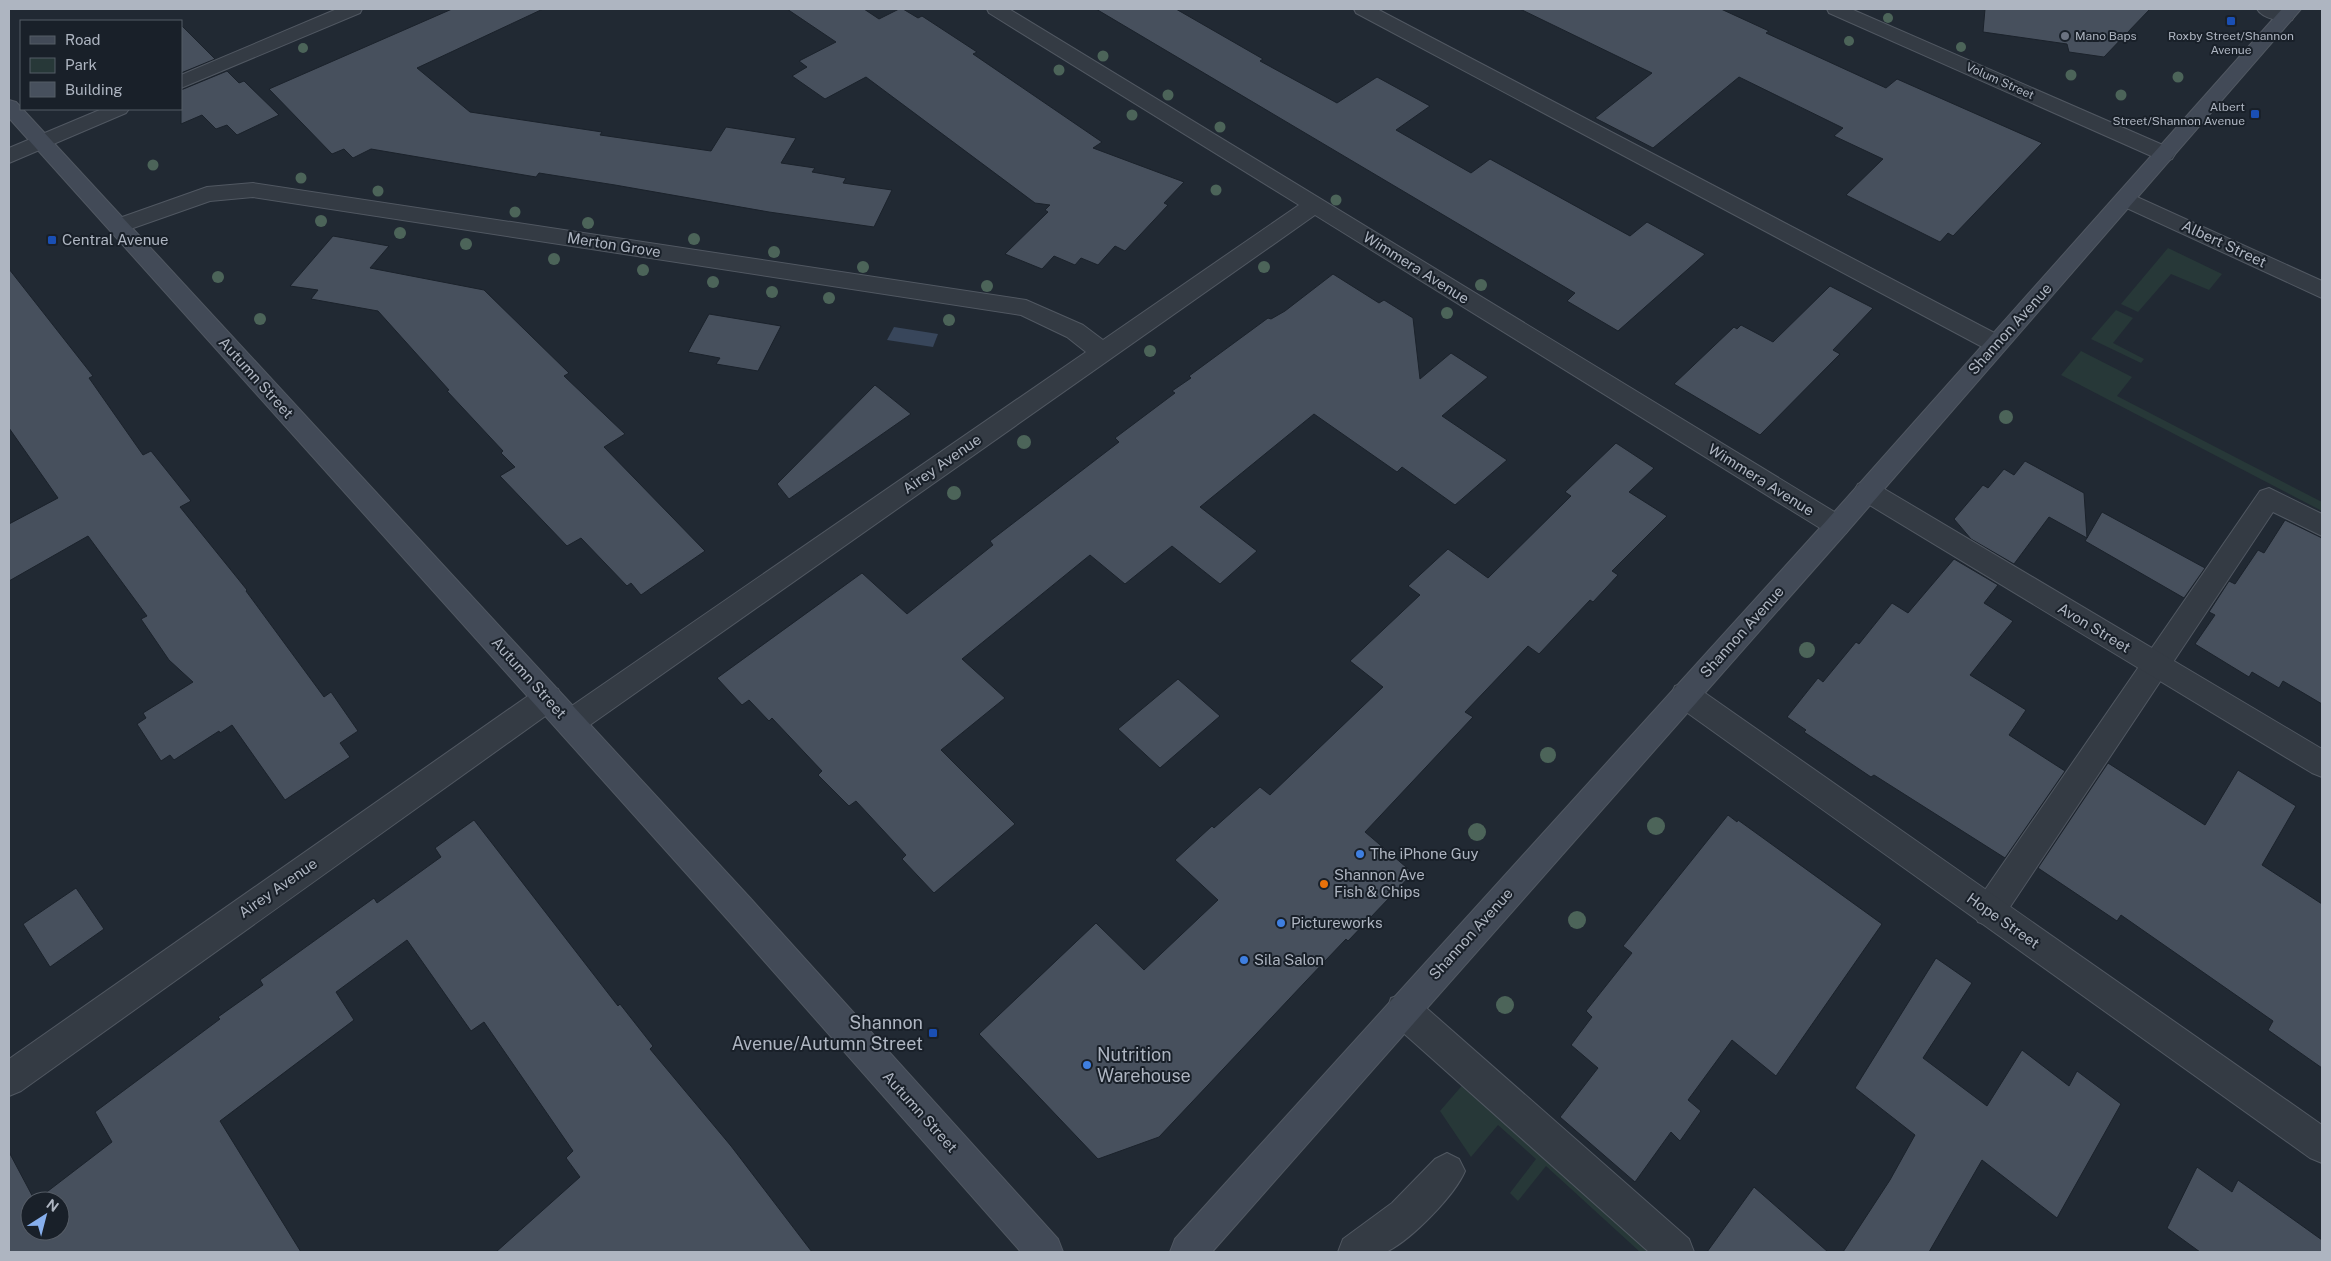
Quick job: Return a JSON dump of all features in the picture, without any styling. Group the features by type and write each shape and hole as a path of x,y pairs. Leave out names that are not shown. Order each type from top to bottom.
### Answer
{"main road":[{"name":"Shannon Avenue","path":"1188,1252 1837,526 2126,199 2281,11"},
{"name":"Autumn Street","path":"9,106 548,698 1046,1252"}],"street":[{"path":"182,82 353,9"},
{"name":"Wimmera Avenue","path":"996,9 1837,526"},
{"path":"1363,9 1996,344"},
{"name":"Volum Street","path":"1836,9 2165,154"},
{"path":"9,156 116,110"},
{"name":"Merton Grove","path":"119,226 207,194 253,190 1026,308 1075,331 1102,352"},
{"name":"Albert Street","path":"2126,199 2322,290"},
{"name":"Airey Avenue","path":"570,723 1314,204"},
{"name":"Avon Street","path":"1866,491 2322,764"},
{"path":"1988,911 2269,498 2322,526"},
{"name":"Hope Street","path":"1685,695 2322,1146"},
{"name":"Airey Avenue","path":"9,1078 548,698"},
{"path":"1403,1010 1676,1252"},
{"path":"1356,1252 1388,1231 1423,1200 1447,1171"}],"green space":[{"path":"2168,248 2222,274 2209,290 2171,274 2138,312 2121,304"},
{"path":"2116,310 2133,318 2113,343 2144,359 2141,363 2091,339"},
{"path":"2081,351 2132,377 2117,396 2322,502 2322,511 2061,375"},
{"path":"1466,1081 1655,1252 1640,1252 1546,1166 1518,1201 1510,1193 1536,1159 1498,1125 1471,1157 1440,1111"}],"water":[{"path":"894,327 938,334 933,347 887,340"}],"building":[{"path":"452,9 543,9 417,68 470,112 602,132 600,135 711,151 726,127 796,138 781,163 815,168 812,172 846,178 843,183 892,190 874,227 769,212 539,173 536,177 371,149 353,158 344,149 332,154 269,89"},
{"path":"787,9 864,9 879,19 899,9 903,9 918,18 922,16 977,52 973,54 1102,142 1093,148 1184,182 1164,203 1168,205 1125,251 1115,246 1098,265 1081,258 1075,265 1054,256 1042,269 1005,254 1048,212 1045,210 1050,205 1035,203 866,77 825,99 792,76 807,67 799,61 836,42"},
{"path":"1096,9 1176,9 1263,59 1260,61 1337,103 1377,77 1430,106 1396,130 1471,173 1490,159 1630,236 1647,222 1705,254 1618,331 1567,301 1575,293"},
{"path":"1520,9 1721,9 1769,31 1766,33 1886,88 1897,79 2042,143 1953,236 1948,233 1940,242 1846,195 1883,159 1834,136 1843,128 1739,77 1653,148 1595,118 1652,73"},
{"name":"Mano Baps","path":"1985,9 2150,9 2104,57 2069,52 2067,44 1983,32"},
{"path":"182,26 215,59 182,73"},
{"path":"227,71 239,83 244,81 279,115 237,135 227,125 216,129 202,115 181,124 182,90"},
{"path":"333,236 389,246 370,268 484,290 569,373 564,376 625,434 604,447 705,551 641,595 631,583 627,586 581,538 567,546 500,476 515,467 501,453 503,451 447,391 449,390 378,311 311,299 318,290 290,286"},
{"path":"9,269 93,376 89,378 143,455 151,451 191,501 180,507 247,590 324,697 331,692 358,731 340,743 350,757 285,800 232,725 220,733 219,731 174,760 170,755 161,761 137,724 146,718 143,713 193,682 169,660 141,619 147,616 88,536 9,581 9,524 58,498 9,428"},
{"path":"1333,274 1379,303 1384,300 1413,318 1420,379 1451,353 1488,377 1442,416 1507,460 1455,505 1402,467 1397,472 1314,414 1200,507 1257,551 1220,584 1172,546 1125,584 1090,555 962,659 1005,698 941,750 1015,824 934,893 902,859 906,855 856,801 849,806 818,775 822,771 772,718 769,721 749,700 742,705 717,678 862,573 907,614 993,545 990,541 1119,442 1115,438 1175,393 1172,391 1191,378 1189,376 1268,318 1271,319 1285,311"},
{"path":"1830,286 1873,308 1833,350 1840,354 1760,435 1674,384 1734,327 1737,329 1741,325 1773,342"},
{"path":"709,314 781,326 758,371 716,364 720,358 688,352"},
{"path":"875,385 911,414 789,499 777,484"},
{"path":"1616,443 1654,468 1629,492 1667,516 1612,571 1618,575 1593,602 1590,600 1539,654 1528,646 1465,712 1473,717 1365,832 1413,873 1348,941 1346,939 1159,1137 1098,1159 979,1034 1096,923 1144,970 1218,900 1175,860 1212,826 1214,828 1260,787 1270,795 1383,687 1350,661 1420,595 1408,586 1448,549 1488,578 1571,496 1565,492"},
{"path":"2025,461 2084,493 2087,538 2049,517 2014,564 1971,539 1954,519 1983,485 1988,488 2004,469 2014,475"},
{"path":"2102,512 2205,568 2184,598 2085,541"},
{"path":"2285,520 2322,538 2322,704 2283,681 2279,688 2252,672 2249,677 2195,644 2215,615 2209,612 2229,581 2235,584 2258,550 2264,553"},
{"path":"1954,559 1998,585 1984,603 2013,621 1970,675 2026,710 2009,735 2065,771 2005,858 1874,775 1871,777 1804,732 1806,730 1787,717 1818,678 1823,682 1856,642 1859,644 1892,603 1908,613"},
{"path":"1178,679 1220,716 1160,768 1118,729"},
{"path":"2108,763 2205,825 2238,770 2296,806 2262,865 2322,904 2322,1068 2268,1030 2273,1021 2121,915 2117,921 2038,868"},
{"path":"1728,815 1737,822 1738,820 1882,924 1776,1076 1732,1040 1688,1100 1701,1111 1680,1141 1671,1132 1635,1182 1560,1117 1598,1068 1571,1045 1592,1017 1586,1011 1632,953 1623,946"},
{"path":"474,820 618,1006 620,1004 653,1046 650,1049 731,1146 812,1252 496,1252 580,1177 566,1158 573,1151 484,1022 471,1031 407,940 336,992 354,1020 220,1121 301,1252 9,1252 9,1152 30,1191 20,1191 20,1241 70,1241 70,1191 48,1191 112,1142 95,1112 220,1019 218,1017 263,985 260,980 374,898 377,903 441,857 435,848"},
{"path":"76,888 104,929 50,967 23,924"},
{"path":"1936,958 1972,983 1923,1058 1987,1106 2022,1050 2069,1086 2077,1071 2121,1104 2057,1218 1982,1160 1929,1252 1843,1252 1890,1180 1915,1135 1855,1088"},
{"path":"2197,1167 2232,1192 2238,1180 2322,1240 2322,1252 2200,1252 2167,1228"},
{"path":"1754,1187 1828,1252 1707,1252"}],"place":[{"name":"Roxby Street/Shannon Avenue","path":"2231,21"},
{"name":"Mano Baps","path":"2065,36"},
{"name":"Albert Street/Shannon Avenue","path":"2255,114"},
{"name":"Central Avenue","path":"52,240"},
{"name":"The iPhone Guy","path":"1360,854"},
{"name":"Shannon Ave Fish & Chips","path":"1324,884"},
{"name":"Pictureworks","path":"1281,923"},
{"name":"Sila Salon","path":"1244,960"},
{"name":"Shannon Avenue/Autumn Street","path":"933,1033"},
{"name":"Nutrition Warehouse","path":"1087,1065"}]}
